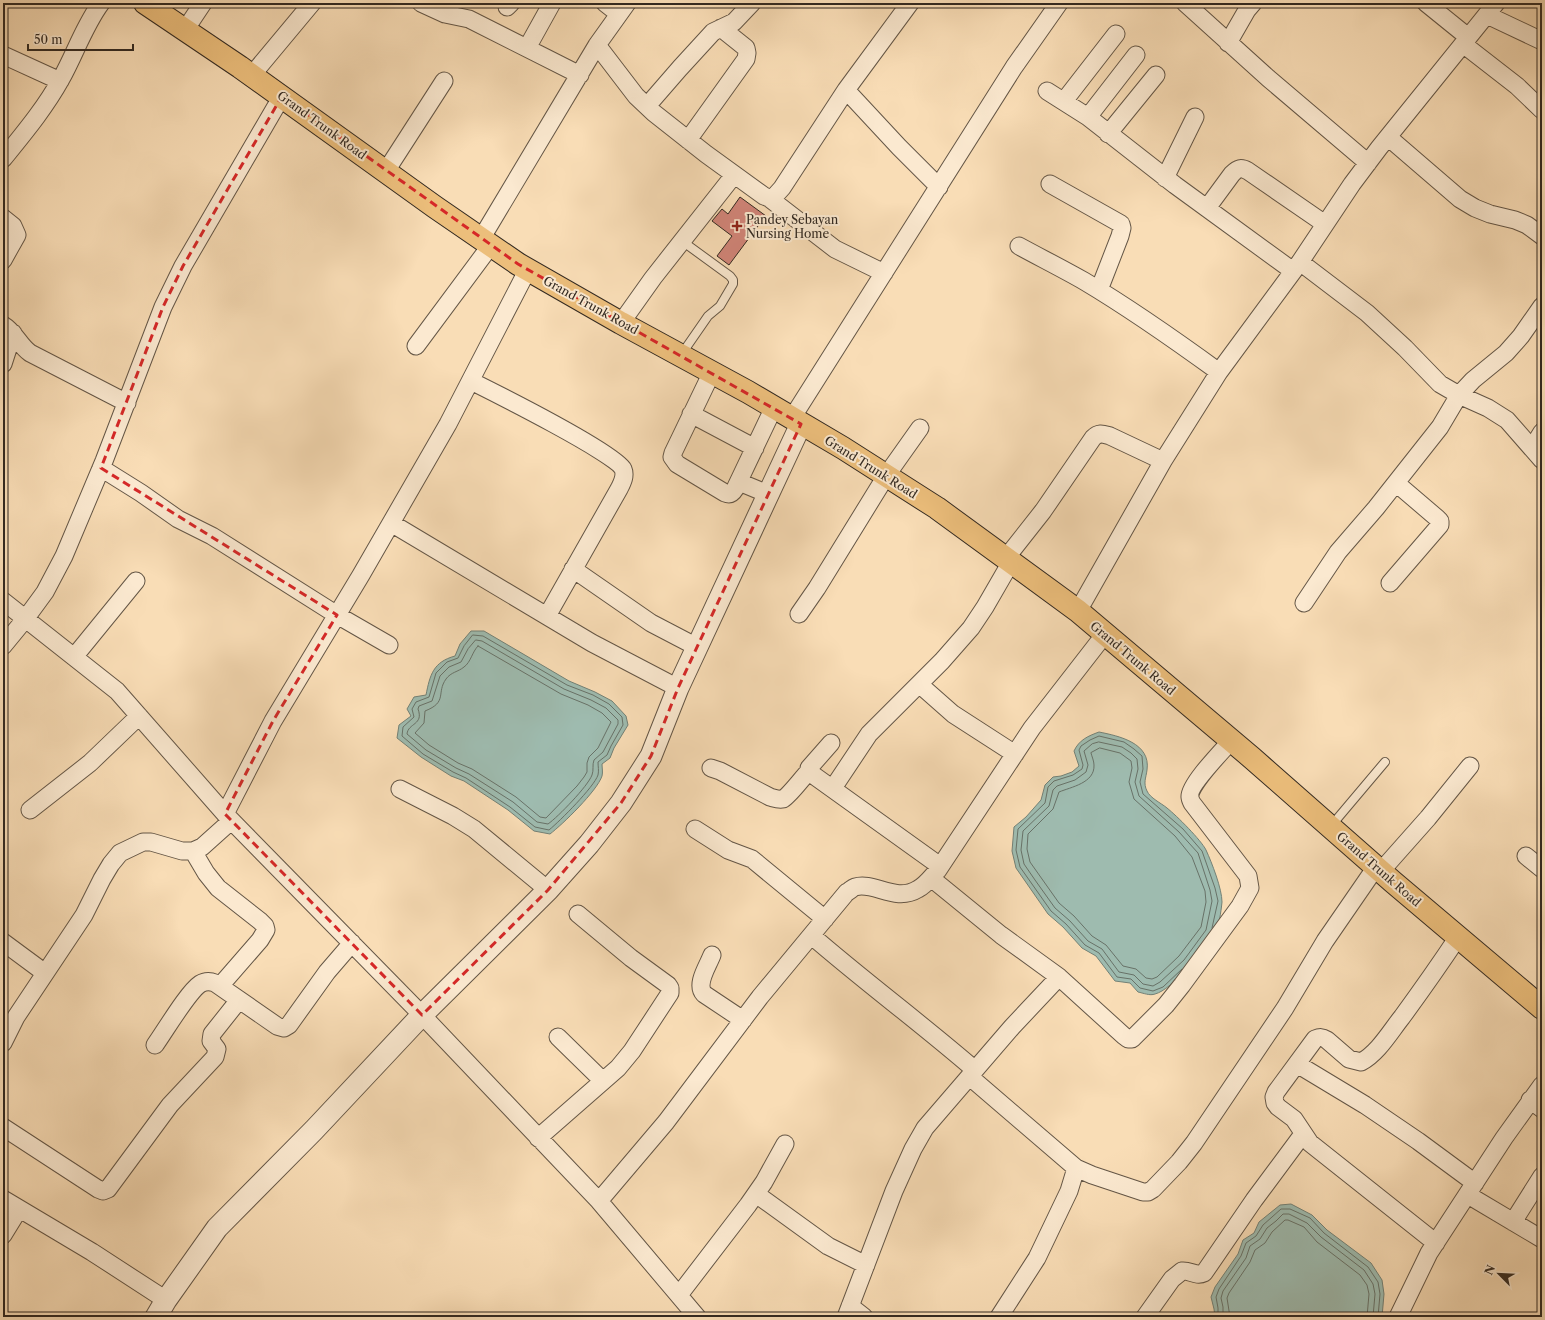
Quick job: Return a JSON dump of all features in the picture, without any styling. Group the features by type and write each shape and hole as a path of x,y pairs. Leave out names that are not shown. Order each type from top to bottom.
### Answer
{"main road":[{"name":"Grand Trunk Road","path":"145,3 252,75 486,242 528,269 621,323 712,372 801,423 937,508 1078,611 1542,1008"}],"street":[{"path":"3,159 42,109 60,81 86,25 101,3"},
{"path":"185,30 203,3"},
{"path":"252,75 312,3"},
{"path":"527,48 552,3"},
{"path":"416,346 486,242 597,45 623,8 605,3"},
{"path":"647,106 714,32 734,22 752,3"},
{"path":"769,198 773,198 782,188 846,90 910,3"},
{"path":"3,1199 92,1252 162,1312 217,1228 314,1130 422,1015 548,890 589,844 621,803 651,756 678,688 801,423 884,272 1014,67 1059,3"},
{"path":"1185,3 1268,78 1368,163"},
{"path":"1228,43 1253,3"},
{"path":"1426,3 1542,110"},
{"path":"431,5 445,14 462,9 469,19 580,75"},
{"path":"1078,611 1163,461 1219,372 1296,267 1368,163 1466,40 1492,9 1542,41"},
{"path":"688,140 746,59 746,48 722,28"},
{"path":"1064,101 1116,34"},
{"path":"597,45 632,92 688,140 769,198 835,249 884,272"},
{"path":"3,55 60,81"},
{"path":"1088,117 1136,55"},
{"path":"1108,134 1156,75"},
{"path":"386,171 444,81"},
{"path":"846,90 899,148 939,187"},
{"path":"1047,91 1088,117 1165,178 1207,208 1367,313 1405,348 1440,384 1499,414 1507,420 1537,454"},
{"path":"3,646 45,592 64,556 127,403 163,307 183,266 282,96"},
{"path":"1165,178 1196,117"},
{"path":"1388,137 1460,199 1490,214 1515,220 1527,225 1542,236"},
{"path":"1207,208 1236,169 1242,168 1325,224"},
{"path":"621,323 653,278 734,174"},
{"path":"1050,184 1120,224 1122,228 1099,290"},
{"path":"3,218 13,226 17,235 3,260"},
{"path":"1019,246 1099,290 1160,329 1219,372"},
{"path":"3,1043 16,1017 84,915 111,864 120,854 143,842 151,842 182,851 193,851 202,847 228,818 273,721 337,615 448,424 528,269"},
{"path":"1304,603 1338,552 1396,484 1440,427 1459,395 1473,380 1506,353 1521,336 1542,306"},
{"path":"8,329 21,345 30,353 127,403"},
{"path":"3,364 8,329"},
{"path":"712,372 673,453 674,460 725,493 732,493 739,482 755,448 801,423"},
{"path":"471,381 526,409 592,446 618,462 623,470 624,478 619,489 547,616"},
{"path":"692,414 755,448"},
{"path":"799,614 886,476 920,428"},
{"path":"1537,454 1542,432"},
{"path":"833,788 869,734 942,661 971,628 985,607 1009,560 1097,434 1102,433 1110,436 1163,461"},
{"path":"101,468 141,493 178,519 212,536 337,615 389,645"},
{"path":"739,482 768,494"},
{"path":"1390,583 1440,525 1438,518 1396,484"},
{"path":"391,523 592,643 678,688"},
{"path":"574,569 651,623 697,647"},
{"path":"74,657 136,582"},
{"path":"3,601 117,691 228,818 422,1015 599,1201 697,1317"},
{"path":"599,1201 666,1122 760,997 847,892 855,887 863,886 896,894 908,893 918,889 935,872 1032,728 1105,634"},
{"path":"919,684 953,714 1015,754"},
{"path":"30,810 90,763 139,716"},
{"path":"809,771 833,788 935,872 1000,935 1059,977 1124,1036 1128,1039 1132,1039 1166,1005 1182,985 1218,936 1250,888 1250,881 1190,797 1191,790 1196,782 1231,741"},
{"path":"711,768 720,771 770,797 782,799 787,796 809,771 809,768 831,743"},
{"path":"812,936 880,994 929,1031 1076,1168 1142,1192 1148,1192 1153,1189 1179,1162 1194,1142 1285,1008 1325,941 1378,869 1428,818 1470,766"},
{"path":"400,789 431,803 468,826 548,890"},
{"path":"695,829 728,850 752,859 825,919"},
{"path":"193,851 206,873 218,888 265,926 266,930 260,940 220,986"},
{"path":"1526,856 1542,869"},
{"path":"538,1138 618,1068 632,1051 668,998 670,988 578,914"},
{"path":"1436,1243 1310,1143 1294,1119 1278,1107 1274,1097 1315,1039 1319,1037 1327,1040 1353,1061 1361,1062 1367,1059 1389,1035 1428,982 1458,937"},
{"path":"3,942 45,974"},
{"path":"155,1045 191,992 200,984 212,981 277,1026 284,1028 289,1025 327,972 352,944"},
{"path":"712,955 700,985 701,991 743,1020"},
{"path":"864,1317 848,1312 894,1190 913,1149 925,1128 1012,1027 1059,977"},
{"path":"3,1127 98,1190 103,1191 108,1189 170,1105 215,1057 217,1049 212,1041 212,1034 239,1000"},
{"path":"558,1037 603,1081"},
{"path":"1297,1064 1365,1105 1418,1141 1472,1189 1513,1222 1542,1240"},
{"path":"1398,1317 1423,1264 1436,1243 1504,1138 1536,1105 1542,1085"},
{"path":"1145,1317 1177,1274 1182,1270 1186,1270 1196,1275 1204,1273 1254,1200 1303,1134"},
{"path":"679,1296 756,1194 785,1144"},
{"path":"999,1317 1037,1258 1069,1192 1076,1168"},
{"path":"1513,1222 1542,1176"},
{"path":"756,1194 828,1246 866,1265"},
{"path":"3,1235 19,1209"}],"lane":[{"path":"681,355 708,316 720,306 733,284 733,280 730,276 682,241"},
{"path":"1330,827 1385,762"}],"highlighted area":[{"path":"282,96 518,264 801,424 678,688 651,756 621,803 548,890 422,1015 225,814 273,721 337,615 101,468 163,307 183,266"}],"water":[{"path":"471,631 484,631 569,681 612,701 626,716 628,725 614,748 610,758 602,764 602,776 594,790 563,823 550,834 534,831 508,810 464,781 451,776 421,757 397,738 399,725 411,716 407,709 414,697 426,695 429,681 434,670 442,662 455,656 460,644"},
{"path":"1099,732 1132,742 1144,753 1147,761 1145,783 1148,794 1167,808 1182,822 1194,834 1206,850 1219,883 1222,897 1221,910 1214,935 1179,978 1162,991 1153,995 1138,992 1130,983 1115,981 1096,956 1082,948 1063,927 1048,914 1016,868 1012,851 1014,827 1026,817 1041,800 1045,785 1053,777 1072,772 1079,766 1074,751 1076,747 1084,739"},
{"path":"1291,1204 1312,1215 1327,1230 1371,1263 1382,1280 1384,1294 1382,1317 1215,1317 1211,1297 1215,1287 1238,1254 1243,1240 1254,1233 1259,1222 1280,1205"}],"building":[{"path":"740,197 766,216 763,221 759,219 756,223 758,226 729,265 717,256 732,236 712,221 722,209 728,214"}],"place":[{"name":"Pandey Sebayan Nursing Home","path":"737,226"}]}
